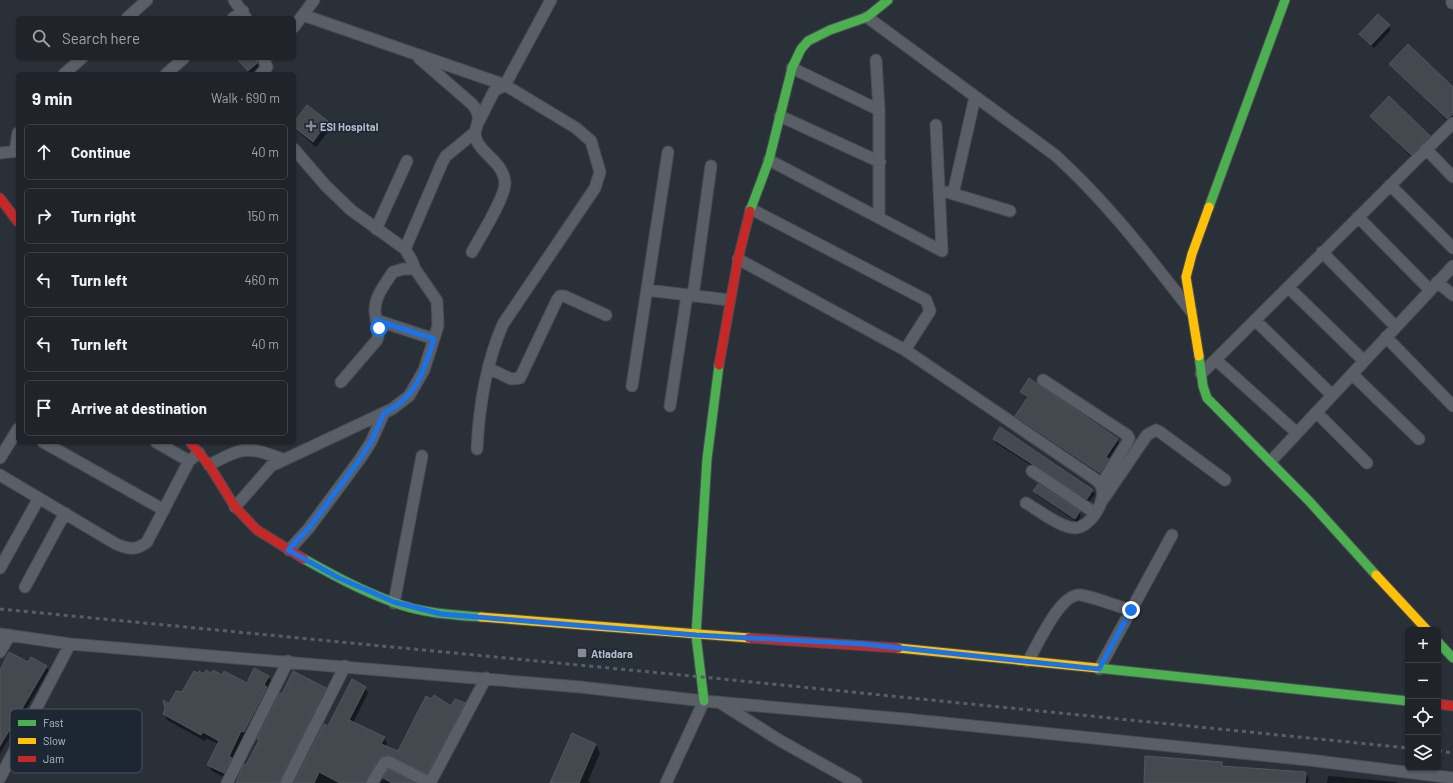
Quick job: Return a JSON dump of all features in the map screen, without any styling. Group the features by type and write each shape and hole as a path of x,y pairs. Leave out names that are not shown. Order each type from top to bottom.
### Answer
{"street":[{"path":"129,16 147,0"},
{"path":"234,0 244,15"},
{"path":"405,250 446,156 474,133 494,91 505,85 551,0"},
{"path":"666,783 704,701 696,635 709,442 729,300 738,259 752,209 770,160 792,68 801,49 808,40 830,30 867,17 888,0"},
{"path":"1285,0 1192,254 1186,277 1196,332 1201,374 1207,398 1271,461 1424,627"},
{"path":"296,24 308,7 414,53 505,85 576,128 591,141 600,172 595,188 503,324 496,340 481,401 477,449"},
{"path":"867,17 1055,155 1081,179 1120,221 1192,312"},
{"path":"414,53 472,104 478,111 479,120"},
{"path":"66,72 80,60"},
{"path":"168,72 182,60"},
{"path":"876,60 880,162 879,218"},
{"path":"792,68 879,110"},
{"path":"953,194 975,96"},
{"path":"780,116 880,162"},
{"path":"1201,374 1453,122"},
{"path":"770,160 942,251 936,125"},
{"path":"472,252 502,195 505,183 502,171 477,142 474,133"},
{"path":"1426,150 1453,177"},
{"path":"0,153 16,151"},
{"path":"632,386 668,152"},
{"path":"235,507 272,466 282,459 384,413 409,396 424,370 438,326 436,300 415,269 405,250 346,206 296,156"},
{"path":"376,229 407,161"},
{"path":"670,406 711,166"},
{"path":"1390,184 1453,248"},
{"path":"940,190 1010,211"},
{"path":"0,198 16,219"},
{"path":"752,209 926,300 930,311 905,350"},
{"path":"1358,216 1434,286 1453,295"},
{"path":"1322,252 1396,327"},
{"path":"738,259 905,350 1095,479 1101,485"},
{"path":"1271,461 1453,266"},
{"path":"341,382 377,340 380,333 375,312 376,299 393,272 403,269 415,269"},
{"path":"1288,286 1364,361"},
{"path":"647,290 729,300"},
{"path":"488,368 512,379 520,378 560,296 564,296 606,315"},
{"path":"376,320 434,339"},
{"path":"1255,320 1332,395"},
{"path":"1386,337 1453,406"},
{"path":"1216,360 1297,433"},
{"path":"1352,374 1419,439"},
{"path":"1042,380 1127,435 1129,438 1101,485 1102,501"},
{"path":"1316,412 1367,463"},
{"path":"288,550 309,528 360,459 371,442 384,413"},
{"path":"1026,503 1062,524 1075,528 1086,525 1148,435 1156,430 1225,480"},
{"path":"0,458 16,432"},
{"path":"47,444 164,510"},
{"path":"159,444 189,461"},
{"path":"192,444 209,466 235,507 257,530 288,550 339,578 394,602 441,614 696,635 863,644 1405,701"},
{"path":"209,466 234,453 248,449 261,450 282,459"},
{"path":"0,475 127,549 142,546 147,542 189,461 199,453"},
{"path":"394,602 422,456"},
{"path":"1032,471 1095,513"},
{"path":"0,568 39,498"},
{"path":"25,587 65,513"},
{"path":"1099,669 1172,535"},
{"path":"1028,661 1060,605 1069,597 1080,595 1131,610"},
{"path":"0,652 5,635 70,644 288,661 580,687 704,701 717,701 1309,760 1453,778"},
{"path":"36,709 70,644"},
{"path":"1441,645 1453,658"},
{"path":"227,783 288,661"},
{"path":"286,783 345,666"},
{"path":"372,783 384,763 389,762 430,783 486,678"},
{"path":"717,701 779,740 856,783"},
{"path":"1441,704 1453,706"},
{"path":"0,778 10,759"}],"building":[{"path":"1378,14 1390,25 1371,45 1359,34"},
{"path":"1408,44 1453,87 1453,114 1447,119 1389,64"},
{"path":"238,60 256,60 257,63 248,71"},
{"path":"1389,96 1430,136 1411,155 1370,116"},
{"path":"307,105 328,121 313,142 296,129 296,119"},
{"path":"1029,378 1118,439 1106,457 1109,459 1100,473 1015,416 1028,397 1020,392"},
{"path":"1000,427 1093,490 1087,499 993,439"},
{"path":"1038,484 1080,511 1075,519 1033,491"},
{"path":"9,652 28,662 31,657 47,666 22,709 10,709 10,729 0,746 0,670"},
{"path":"254,668 269,676 264,685 267,687 244,732 241,731 229,757 232,758 224,773 207,765 219,741 203,732 201,735 163,714 165,709 163,700 169,704 176,691 182,692 194,671 197,673 199,671 204,674 206,670 211,673 213,670 222,675 224,671 247,683"},
{"path":"293,671 326,688 279,783 236,783 244,764 246,765 259,740 257,739 280,693 282,694"},
{"path":"352,679 366,687 349,720 385,737 381,744 398,751 426,696 431,699 434,695 451,706 455,699 465,703 427,774 388,755 378,759 365,783 340,783 319,772 314,783 294,783 324,724 328,726"},
{"path":"572,733 596,744 579,783 550,783"},
{"path":"1145,756 1222,762 1222,766 1306,772 1305,783 1144,783"},
{"path":"388,769 415,783 392,783 383,778"}],"railway":[{"path":"0,609 702,677 1405,748"},
{"path":"1441,751 1453,753"}],"traffic: fast":[{"path":"750,211 769,160 792,68 801,49 808,41 830,30 867,17 888,0"},
{"path":"1209,207 1285,0"},
{"path":"1199,356 1203,386 1207,398 1309,501 1376,575"},
{"path":"704,701 696,635 707,459 719,365"},
{"path":"304,559 359,588 403,606 436,613 481,617"},
{"path":"1441,645 1453,658"},
{"path":"1097,668 1405,701"}],"traffic: slow":[{"path":"1199,356 1186,277 1192,254 1209,207"},
{"path":"1376,575 1424,627"},
{"path":"481,617 749,638"},
{"path":"898,648 1097,668"}],"traffic: jam":[{"path":"0,198 16,219"},
{"path":"719,365 738,259 750,211"},
{"path":"192,444 209,465 235,507 257,530 304,559"},
{"path":"749,638 898,648"},
{"path":"1441,704 1453,706"}],"place":[{"name":"ESI Hospital","path":"311,126"},
{"name":"Atladara","path":"582,653"}],"route":[{"path":"379,328 376,320 434,339 424,370 409,396 384,413 371,442 360,459 309,528 288,550 339,578 394,602 441,614 696,635 863,644 1099,669 1131,610"}]}
